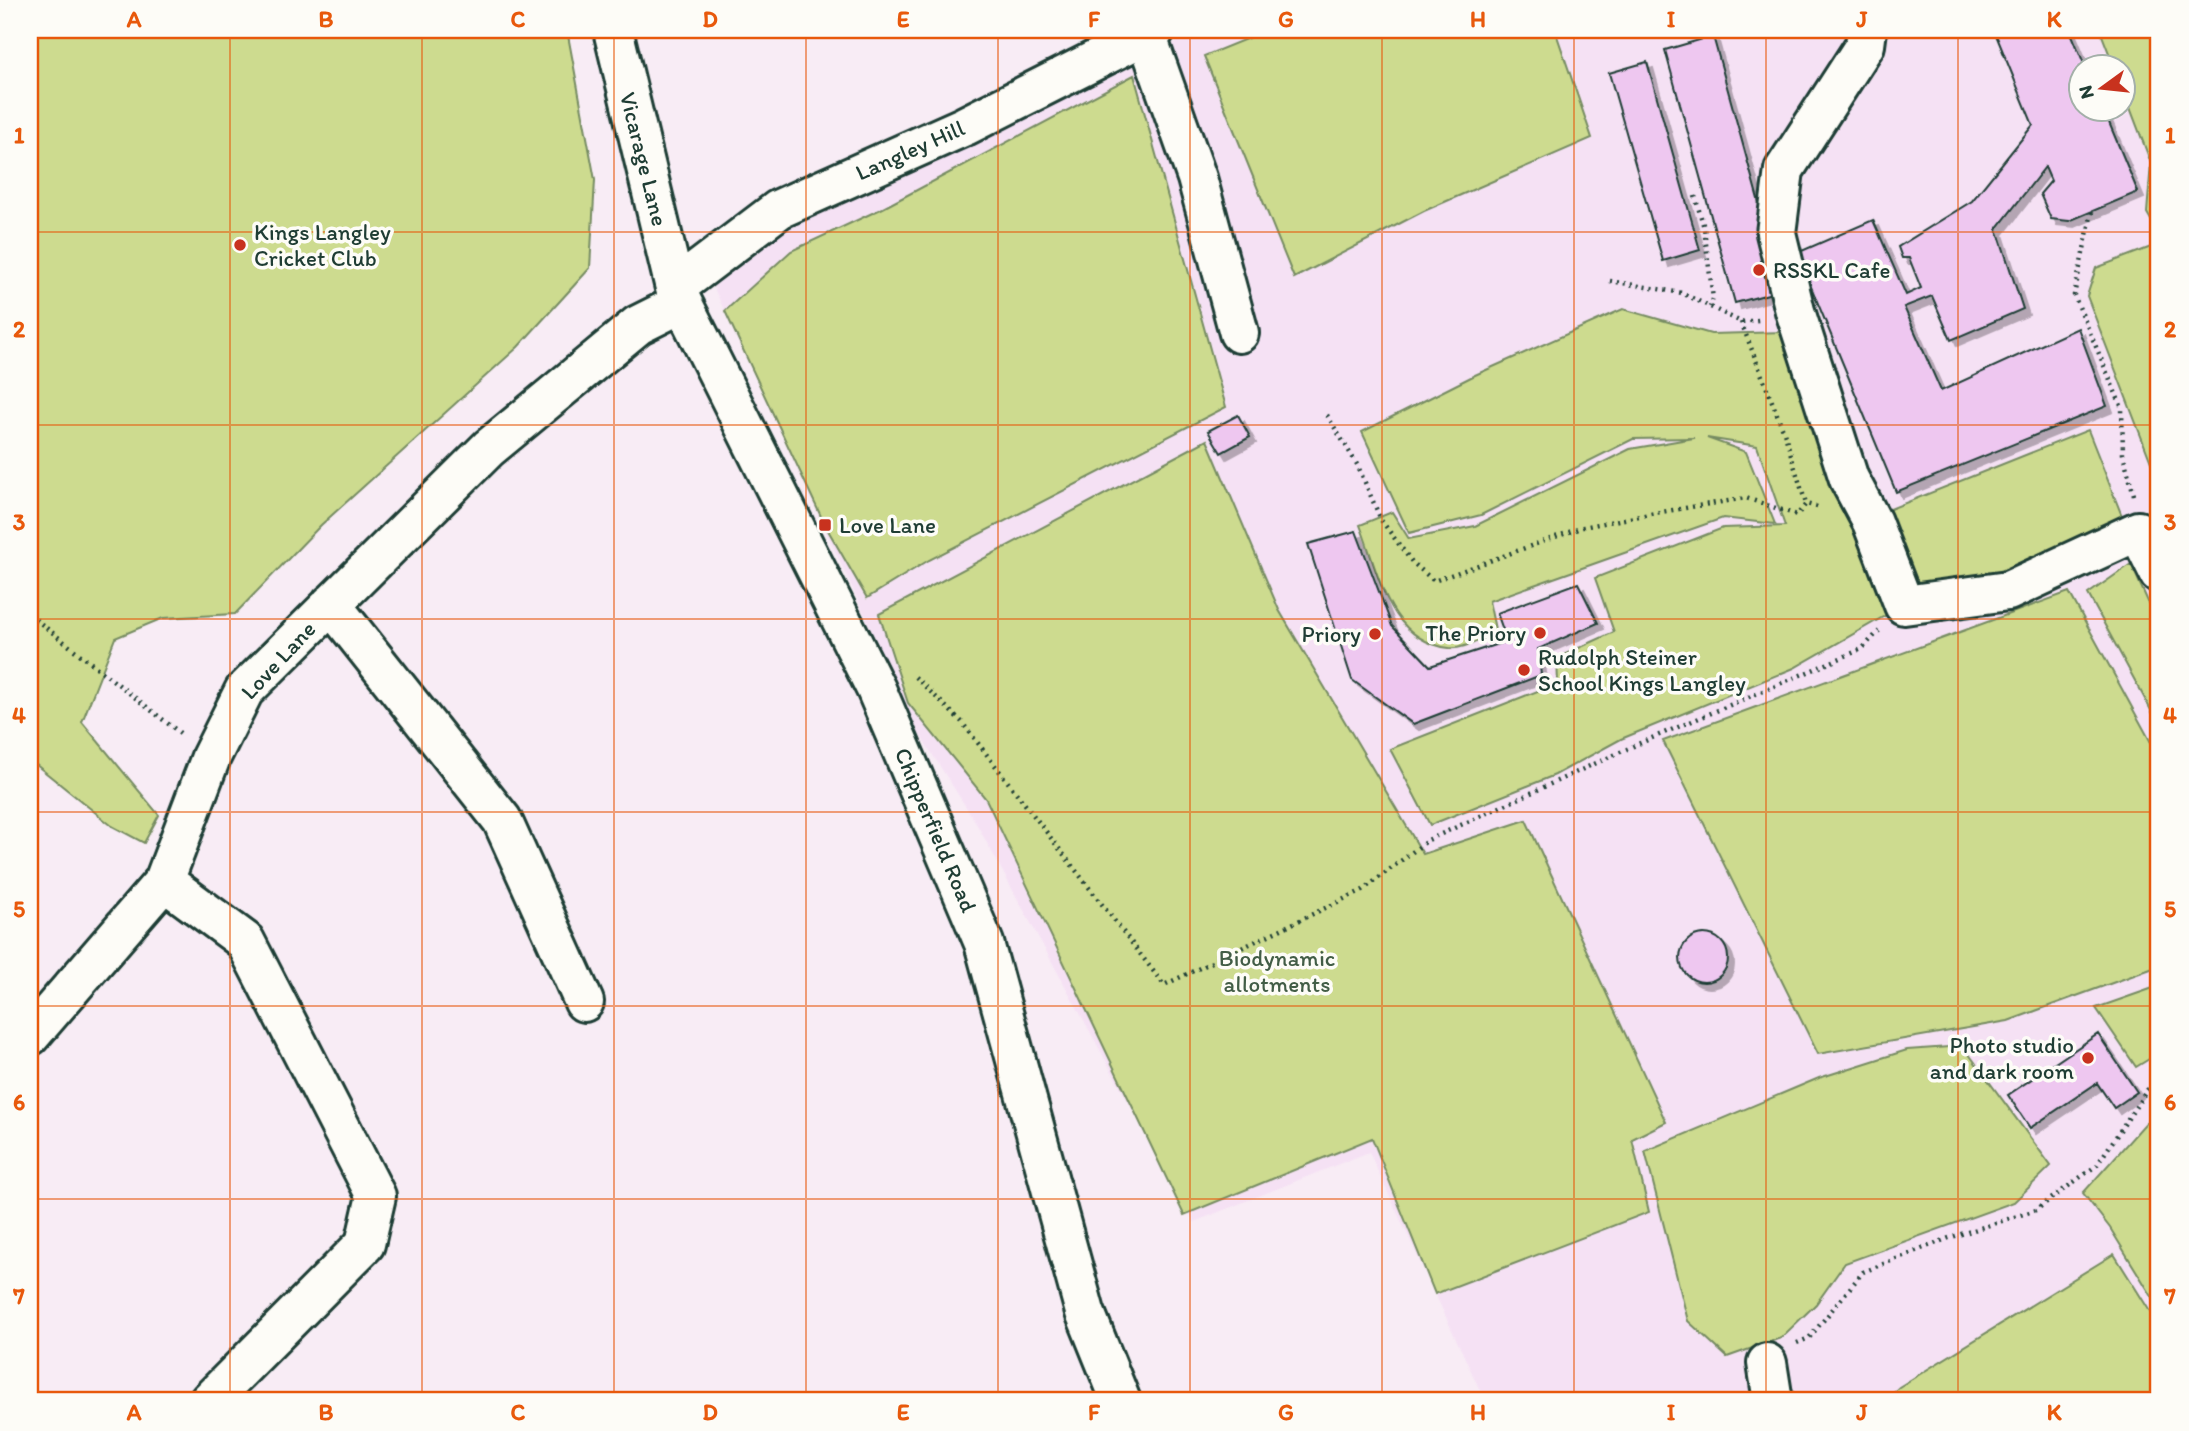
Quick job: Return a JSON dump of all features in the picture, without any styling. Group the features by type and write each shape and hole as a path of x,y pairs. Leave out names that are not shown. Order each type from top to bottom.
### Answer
{"street":[{"name":"Vicarage Lane","path":"613,30 679,295"},
{"path":"1867,30 1865,45 1784,170 1776,233 1795,312 1849,479 1871,522 1904,605 2008,591 2138,531 2159,573"},
{"name":"Langley Hill","path":"679,295 779,209 965,126 1150,32"},
{"path":"1150,32 1197,178 1239,333"},
{"name":"Love Lane","path":"30,1036 164,881 211,757 244,691 489,448 638,325 679,295"},
{"name":"Chipperfield Road","path":"679,295 876,689 984,943 1085,1312 1121,1401"},
{"path":"331,604 502,820 584,1002"},
{"path":"164,881 245,941 376,1196 365,1244 209,1401"},
{"path":"1773,1401 1782,1353"}],"path":[{"path":"1695,195 1704,228 1713,299 1710,307"},
{"path":"2092,212 2074,295 2122,408 2123,454 2136,501 2138,531"},
{"path":"1610,281 1682,293 1741,322 1762,319 1758,323"},
{"path":"1327,415 1357,466 1381,520 1412,562 1434,581 1583,527 1746,498 1797,515 1806,504"},
{"path":"876,689 914,676 961,721 1164,985 1363,890 1428,839 1638,744 1862,649 1904,605"},
{"path":"30,615 211,757"},
{"path":"1782,1353 1809,1338 1863,1272 1949,1238 2036,1210 2097,1165 2147,1090 2159,1081"}],"shaded area":[{"name":"Rudolph Steiner School Kings Langley","path":"1201,30 2159,30 2159,1401 1485,1401 1369,1152 1194,1222 975,821 911,721 707,273 872,174 1139,60"}],"green space":[{"path":"30,30 567,30 595,180 590,268 518,347 321,525 235,614 163,618 115,638 82,722 159,815 144,843 112,826 30,760"},
{"path":"1268,30 1555,30 1592,138 1424,211 1294,278 1204,56"},
{"path":"2100,30 2159,30 2159,234 2147,213 2151,163 2135,122 2136,52 2109,52"},
{"path":"1134,75 1226,407 929,560 867,598 825,525 725,311 791,251 883,208"},
{"path":"2159,244 2159,468 2154,470 2087,296 2096,268"},
{"path":"1623,309 1711,334 1785,332 1854,531 1888,614 1794,668 1621,739 1555,775 1430,825 1390,749 1558,683 1557,658 1614,632 1595,578 1723,528 1785,526 1757,446 1707,438 1746,452 1775,524 1723,518 1489,601 1496,634 1460,647 1449,648 1428,642 1412,632 1399,618 1380,583 1360,525 1392,512 1409,539 1475,526 1630,449 1694,438 1633,439 1481,515 1409,533 1362,432 1475,375"},
{"path":"2088,430 2122,516 2018,571 1912,590 1885,511"},
{"name":"Biodynamic allotments","path":"1207,440 1279,610 1423,854 1526,820 1666,1122 1632,1139 1649,1212 1435,1294 1372,1138 1184,1215 986,799 908,703 879,614"},
{"path":"2131,564 2159,626 2159,725 2088,594"},
{"path":"2069,592 2159,757 2159,966 2008,1021 1818,1054 1663,741"},
{"path":"2159,986 2159,1053 2136,1067 2096,1008"},
{"path":"1963,1046 2051,1166 2014,1202 1845,1263 1816,1304 1781,1338 1727,1357 1688,1321 1645,1151 1819,1078 1907,1050"},
{"path":"2159,1108 2159,1308 2110,1228 2083,1193"},
{"path":"2114,1254 2159,1326 2159,1401 1884,1401 1899,1387"}],"building":[{"path":"1994,30 2070,30 2079,52 2066,52 2066,122 2109,122 2138,192 2069,221 2051,219 2040,194 2051,181 2045,167 1997,229 2023,309 1951,340 1932,296 1904,307 1941,391 2078,328 2107,406 1896,492 1797,253 1873,220 1906,295 1921,288 1909,258 1902,258 1898,247 1972,201 2033,125"},
{"path":"1713,36 1783,290 1735,303 1665,50"},
{"path":"1647,62 1700,250 1663,261 1609,73"},
{"path":"1238,415 1250,437 1221,453 1208,431"},
{"name":"The Priory","path":"1356,531 1392,626 1430,666 1507,641 1497,613 1578,583 1598,623 1538,649 1541,675 1413,724 1352,680 1308,544"},
{"path":"1704,934 1721,941 1728,958 1721,975 1704,982 1687,975 1680,958 1687,941"},
{"name":"Photo studio and dark room","path":"2098,1034 2137,1092 2114,1108 2097,1083 2030,1128 2008,1095"}],"place":[{"name":"Kings Langley Cricket Club","path":"240,245"},
{"name":"RSSKL Cafe","path":"1759,270"},
{"name":"Love Lane","path":"825,525"},
{"name":"The Priory","path":"1540,633"},
{"name":"Priory","path":"1375,634"},
{"name":"Rudolph Steiner School Kings Langley","path":"1524,670"},
{"name":"Photo studio and dark room","path":"2088,1058"}]}
